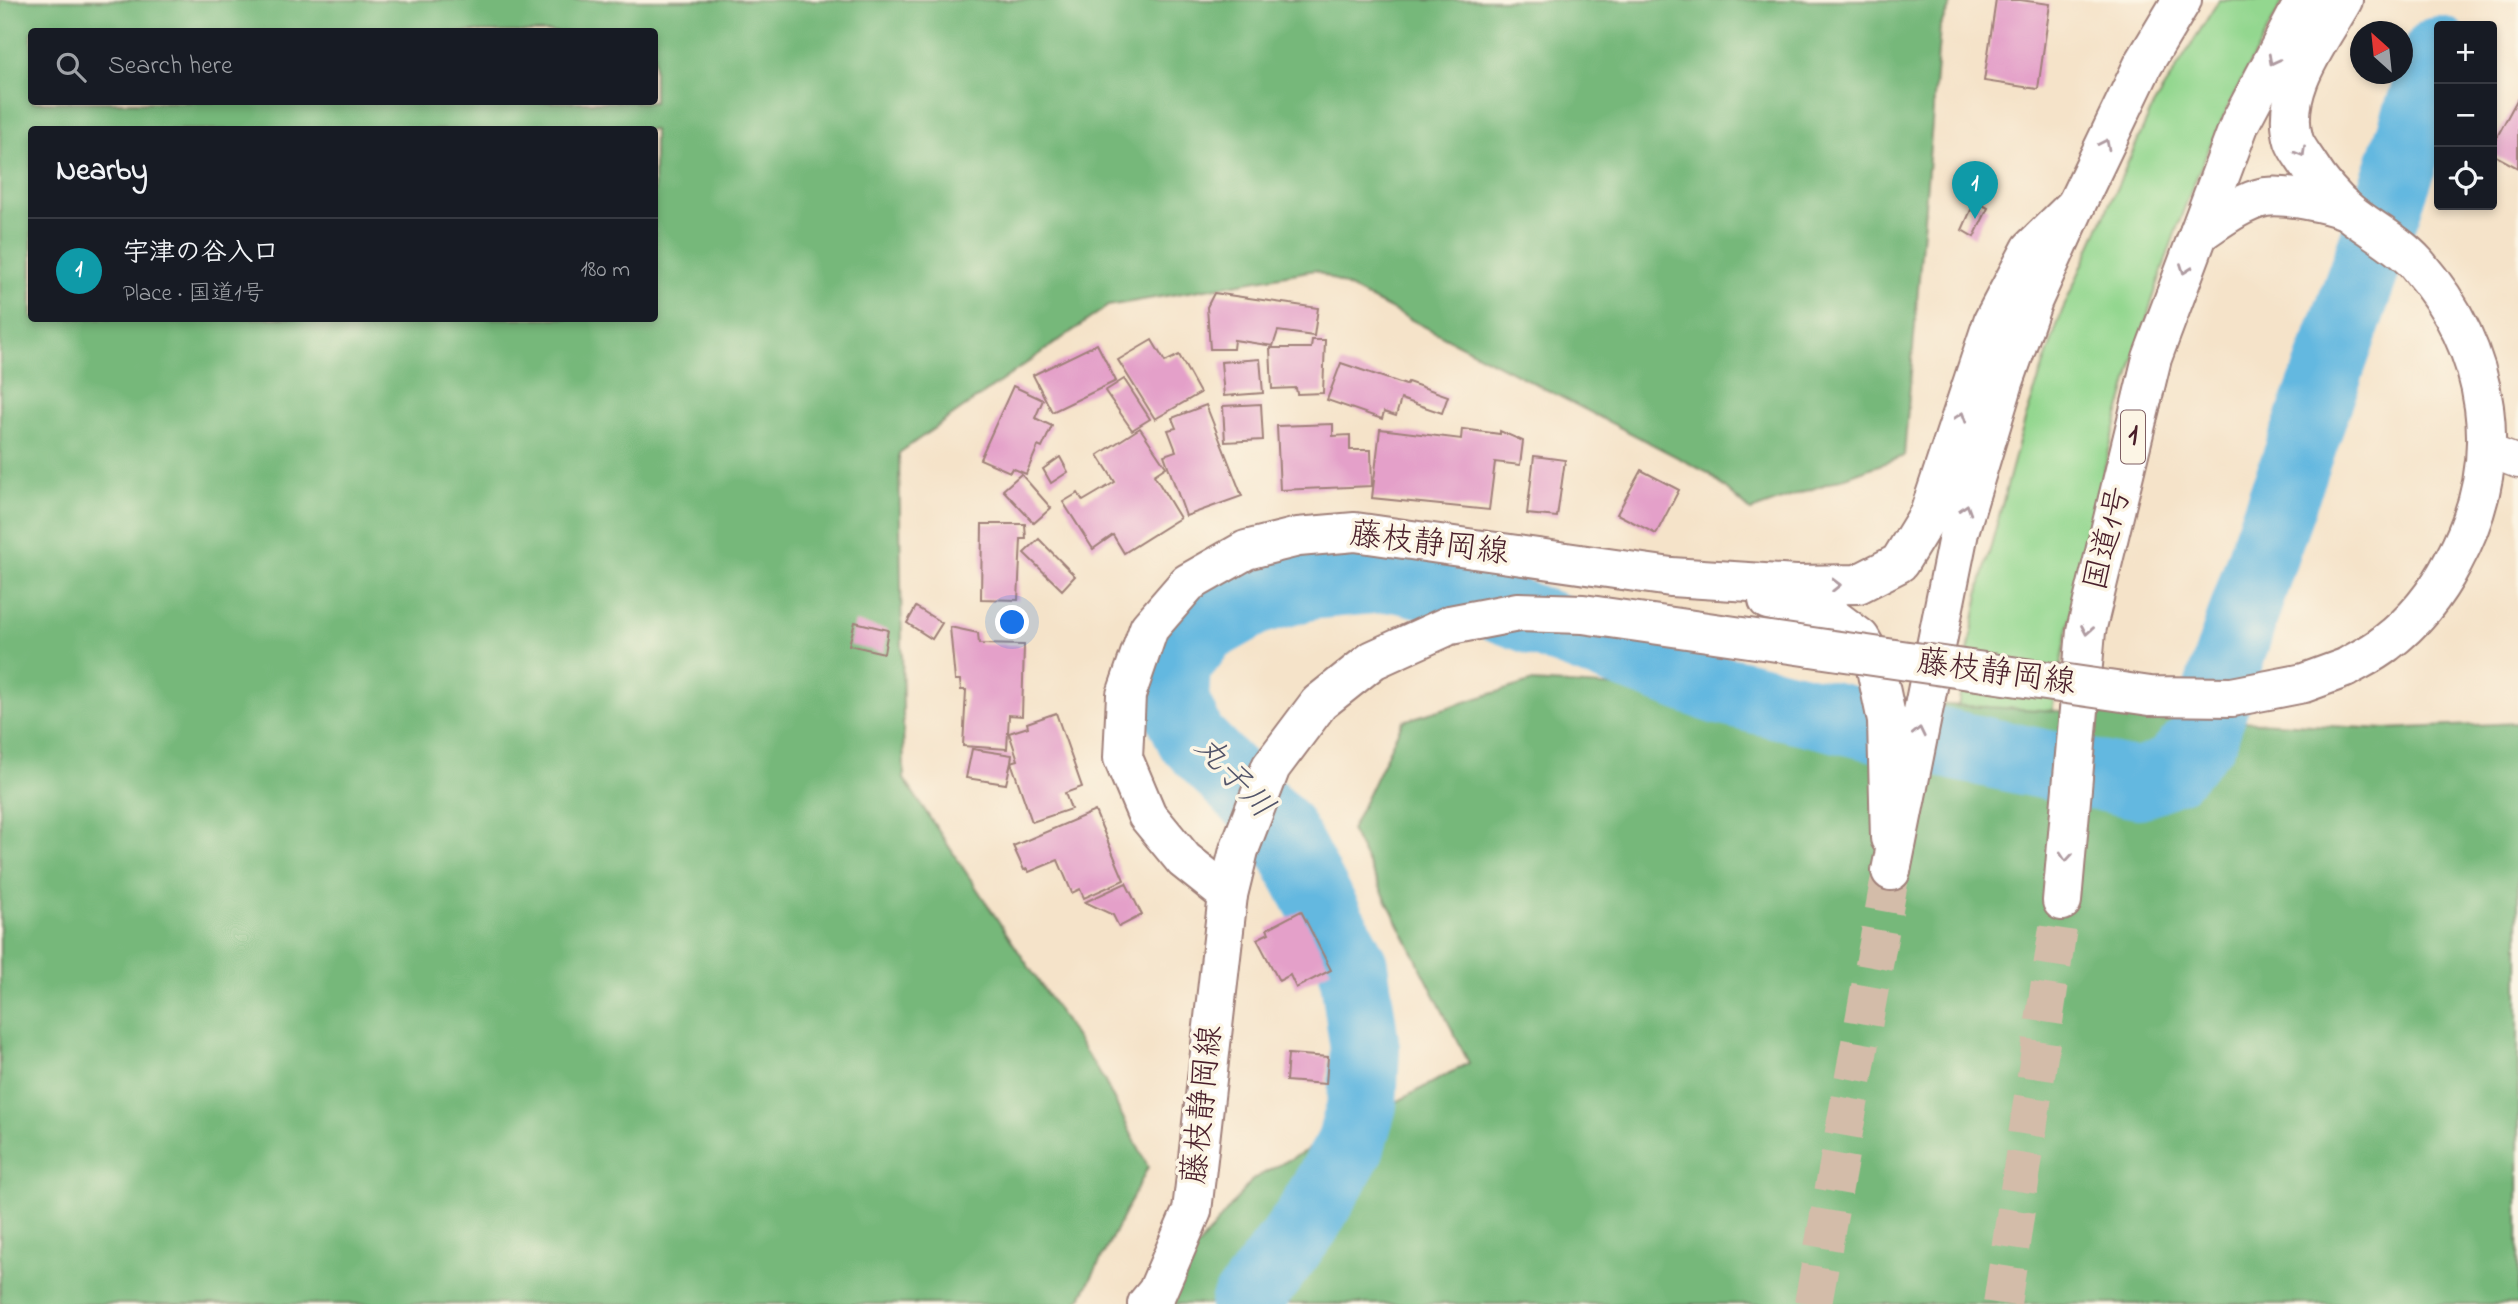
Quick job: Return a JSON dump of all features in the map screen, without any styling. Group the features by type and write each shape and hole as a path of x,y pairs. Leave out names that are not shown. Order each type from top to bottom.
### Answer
{"main road":[{"path":"1671,577 1828,614 1860,638 1875,664 1887,721 1891,871 1959,532 2004,382 2024,323 2076,205 2143,65 2182,0"},
{"name":"国道1号","path":"2062,901 2086,631 2152,358 2240,123 2305,0"},
{"path":"2343,0 2301,75 2292,99 2291,117 2297,146 2314,173 2346,210"},
{"path":"2199,233 2226,214 2265,197 2329,204 2346,210"},
{"path":"1671,577 1796,586 1858,584 1899,562 1929,514 1993,321 2031,248 2076,205"},
{"name":"藤枝静岡線","path":"1147,1304 1157,1292 1192,1212 1228,895 1239,850 1271,767 1319,703 1373,660 1450,625 1518,612 1583,614 2150,696 2232,697 2304,683 2345,668 2386,644 2417,615 2444,579 2469,534 2482,488 2503,456 2485,412 2479,381 2463,335 2430,280 2413,260 2346,210"},
{"name":"藤枝静岡線","path":"1228,895 1184,860 1147,815 1123,758 1126,695 1149,628 1188,583 1246,550 1298,537 1355,532 1671,577"}],"green space":[{"path":"0,0 1953,0 1940,27 1904,456 1751,511 1708,473 1315,270 1108,306 899,453 904,779 1104,1080 1148,1167 1081,1298 1073,1304 0,1304"},
{"path":"2219,0 2284,0 2213,139 2156,288 2118,415 2086,544 2047,739 1955,723 1981,583 2024,423 2062,311 2153,106"},
{"path":"1530,682 2385,729 2518,723 2518,1304 1151,1304 1253,1179 1469,1063 1351,830 1403,721"}],"building":[{"path":"1996,0 2050,4 2038,89 1984,81"},
{"path":"2518,98 2518,168 2497,157 2497,137"},
{"path":"1975,201 1988,208 1974,237 1962,230"},
{"path":"1214,293 1318,308 1314,336 1278,331 1273,346 1234,340 1233,349 1210,349 1207,307"},
{"path":"1152,340 1165,362 1179,355 1200,393 1155,419 1118,360"},
{"path":"1312,340 1325,340 1323,393 1297,394 1296,388 1272,389 1270,348 1311,348"},
{"path":"1097,344 1116,381 1052,412 1033,375"},
{"path":"1260,359 1263,393 1224,396 1221,362"},
{"path":"1341,363 1448,396 1442,413 1401,399 1396,416 1384,412 1382,419 1327,400"},
{"path":"1124,379 1150,419 1132,430 1105,391"},
{"path":"1013,386 1043,400 1035,418 1052,426 1042,448 1038,446 1026,474 1012,468 1010,472 980,459"},
{"path":"1261,404 1263,440 1225,442 1223,406"},
{"path":"1206,405 1242,496 1186,516 1164,455 1176,451 1168,430 1176,428 1172,418"},
{"path":"1333,424 1333,436 1350,435 1350,450 1371,450 1372,486 1280,490 1277,426"},
{"path":"1140,428 1166,467 1154,475 1180,518 1124,553 1113,535 1093,549 1063,502 1078,493 1083,501 1115,482 1098,455"},
{"path":"1380,429 1461,439 1462,429 1500,434 1500,431 1523,441 1520,465 1495,462 1489,510 1372,498"},
{"path":"1534,456 1565,460 1557,517 1527,514"},
{"path":"1060,457 1068,472 1051,483 1043,469"},
{"path":"1641,470 1679,490 1656,534 1617,514"},
{"path":"1021,474 1051,508 1034,523 1003,490"},
{"path":"982,524 1025,524 1026,539 1021,539 1018,600 981,599"},
{"path":"1039,539 1075,576 1062,590 1024,553"},
{"path":"916,607 942,623 932,639 907,623"},
{"path":"855,622 888,630 884,653 849,645"},
{"path":"950,627 978,633 979,644 1024,645 1022,716 1009,715 1007,749 963,746 966,690 961,690 960,680 955,680"},
{"path":"1056,713 1082,787 1065,793 1071,809 1032,822 1011,762 1018,760 1009,733 1028,727 1027,723"},
{"path":"972,749 1012,755 1006,784 966,778"},
{"path":"1095,811 1124,880 1084,898 1080,889 1072,893 1058,860 1029,872 1024,870 1013,846"},
{"path":"1126,883 1142,915 1119,927 1113,915 1085,902"},
{"path":"1301,911 1331,970 1296,988 1290,975 1279,981 1257,939 1269,933 1267,929"},
{"path":"1288,1054 1328,1057 1326,1084 1286,1081"}],"waterway":[{"name":"丸子川","path":"1245,1304 1306,1223 1350,1146 1362,1105 1365,1049 1353,965 1280,828 1191,738 1174,700 1176,666 1203,630 1254,601 1309,585 1396,577 1462,593 1719,690 1957,746 2138,784 2173,770 2203,737 2266,546 2434,66"}],"tunnel":[{"path":"1813,1304 1891,871"},
{"path":"2002,1304 2062,901"}],"place":[{"name":"宇津の谷入口","path":"1975,219"}]}
